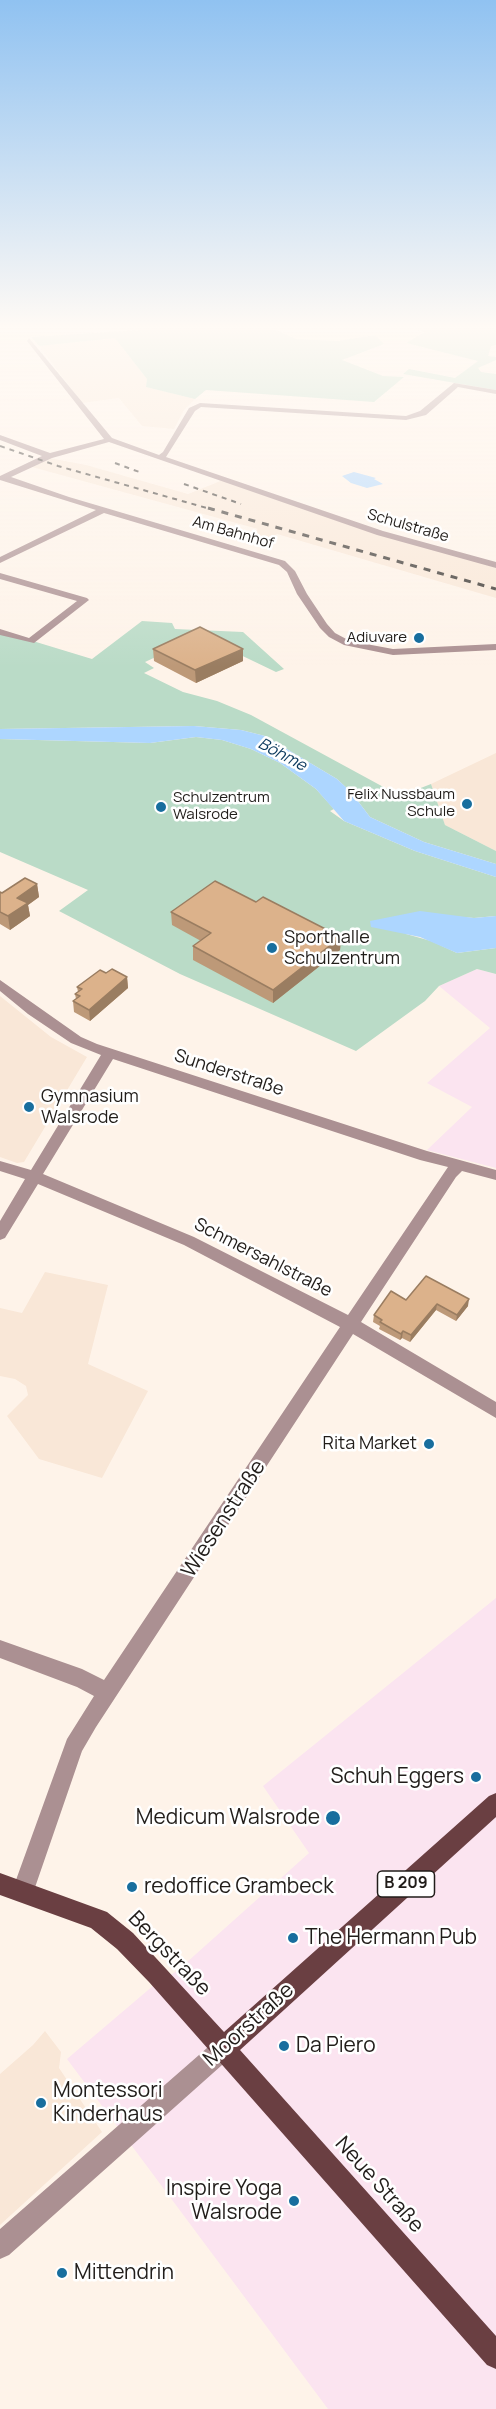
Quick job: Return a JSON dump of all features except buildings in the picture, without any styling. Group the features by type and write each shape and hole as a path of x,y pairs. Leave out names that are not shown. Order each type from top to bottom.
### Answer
{"main road":[{"name":"Moorstraße","path":"223,2049 496,1803"},
{"name":"Bergstraße","path":"0,1884 99,1920 125,1941 223,2049"},
{"name":"Neue Straße","path":"223,2049 496,2356"}],"street":[{"path":"14,442 49,456"},
{"path":"3,478 49,456 100,442"},
{"name":"Schulstraße","path":"116,442 381,533 496,565"},
{"path":"160,457 166,454 173,442"},
{"name":"Am Bahnhof","path":"3,478 282,563 291,571 302,594 323,626 332,635 347,643 393,652 496,646"},
{"path":"0,560 103,510"},
{"path":"0,576 84,600 31,641 0,632"},
{"name":"Sunderstraße","path":"0,984 76,1040 425,1156 461,1164 496,1176"},
{"path":"0,1234 110,1053"},
{"name":"Wiesenstraße","path":"22,1891 74,1746 451,1173 461,1164"},
{"name":"Schmersahlstraße","path":"0,1166 34,1176 189,1242 352,1325 496,1411"},
{"path":"0,1649 82,1679 108,1693"},
{"name":"Moorstraße","path":"0,2246 223,2049"}],"shaded area":[{"path":"49,458 86,465 188,494 223,480 496,568 496,598 277,534 264,542 247,537 258,529 32,467"},
{"name":"Felix Nussbaum Schule","path":"496,753 496,851 445,825 431,784"},
{"path":"477,969 496,974 496,1168 427,1150 472,1107 427,1083 490,1028 439,986"},
{"name":"Gymnasium Walsrode","path":"0,996 51,1037 87,1057 24,1162 17,1163 0,1157"},
{"path":"45,1272 108,1285 88,1364 148,1391 102,1478 39,1459 7,1416 28,1395 26,1386 15,1379 0,1376 0,1308 22,1313"},
{"path":"496,1598 496,2409 328,2409 67,2059 154,1985 177,1971 309,1853 263,1786"},
{"name":"Montessori Kinderhaus","path":"45,2031 61,2052 59,2068 102,2132 0,2225 0,2074 33,2045"}],"green space":[{"path":"142,621 172,623 175,629 243,632 284,669 276,672 201,636 145,662 154,668 144,673 183,692 217,701 251,715 400,796 431,784 445,825 496,851 496,864 424,842 370,817 351,792 337,779 265,736 241,730 194,726 0,729 0,631 92,659"},
{"path":"196,737 222,740 251,749 280,763 316,789 334,809 330,811 344,821 415,851 496,877 496,916 474,918 451,916 406,934 431,941 457,953 496,948 496,974 477,969 439,986 425,1001 356,1051 180,974 59,911 88,890 0,852 0,739 150,743"}],"water":[{"path":"354,472 376,478 374,479 383,484 367,488 351,483 342,476"},
{"name":"Böhme","path":"194,726 241,730 265,736 337,779 351,792 370,817 424,842 496,864 496,877 415,851 344,821 316,789 280,763 251,749 222,740 196,737 150,743 0,739 0,729"},
{"path":"420,911 474,918 496,916 496,948 457,953 420,937 371,927 370,921"}],"railway":[{"path":"0,446 58,466 214,510"},
{"path":"115,463 142,473"},
{"path":"184,484 241,504"},
{"path":"208,508 496,589"}],"place":[{"name":"Adiuvare","path":"419,638"},
{"name":"Felix Nussbaum Schule","path":"467,804"},
{"name":"Schulzentrum Walsrode","path":"161,807"},
{"name":"Sporthalle Schulzentrum","path":"272,948"},
{"name":"Gymnasium Walsrode","path":"29,1107"},
{"name":"Rita Market","path":"429,1444"},
{"name":"Schuh Eggers","path":"476,1777"},
{"name":"Medicum Walsrode","path":"333,1818"},
{"name":"redoffice Grambeck","path":"132,1887"},
{"name":"The Hermann Pub","path":"293,1938"},
{"name":"Da Piero","path":"284,2046"},
{"name":"Montessori Kinderhaus","path":"41,2103"},
{"name":"Inspire Yoga Walsrode","path":"294,2201"},
{"name":"Mittendrin","path":"62,2273"}]}
